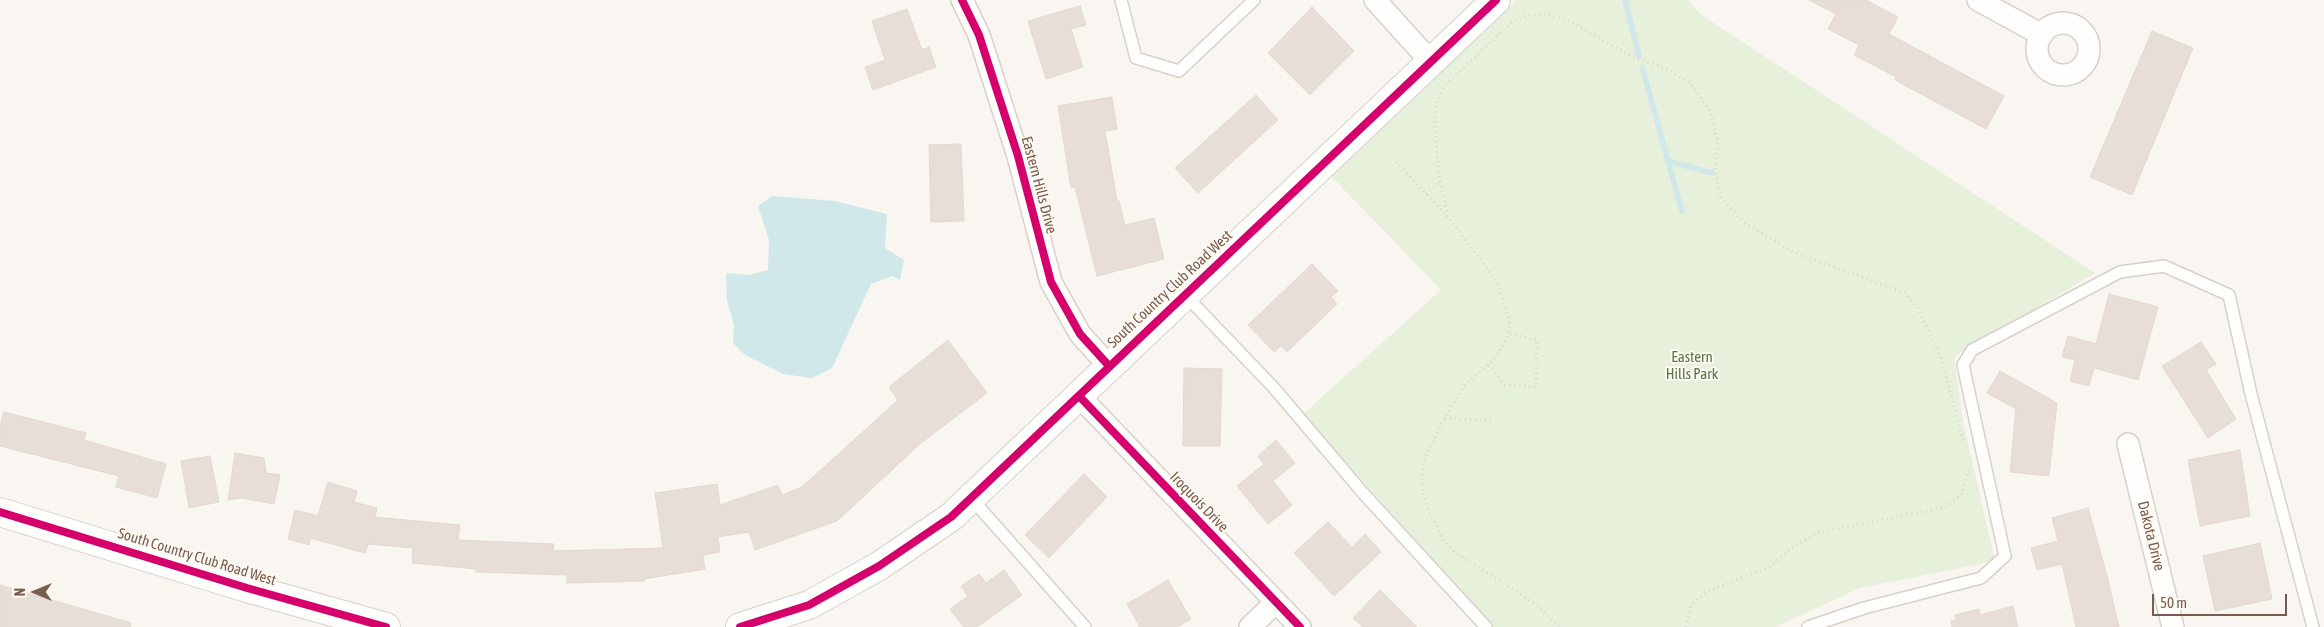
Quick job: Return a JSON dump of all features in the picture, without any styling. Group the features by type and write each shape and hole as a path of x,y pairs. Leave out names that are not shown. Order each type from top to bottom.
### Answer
{"street":[{"name":"Eastern Hills Drive","path":"962,0 979,36 1015,147 1051,282 1080,334 1109,366"},
{"path":"1375,0 1431,62"},
{"name":"South Country Club Road West","path":"740,627 809,605 880,566 951,517 1496,0"},
{"path":"1978,0 2042,36"},
{"name":"Iroquois Drive","path":"1079,396 1300,627"},
{"name":"Dakota Drive","path":"2128,444 2173,627"},
{"name":"South Country Club Road West","path":"0,512 247,588 386,627"},
{"path":"1250,627 1276,602"}],"lane":[{"path":"1121,0 1136,58 1179,71 1254,0"},
{"path":"1808,627 1864,608 1981,578 2005,556 1963,365 1972,350 2120,272 2164,266 2229,295 2251,394 2312,627"},
{"path":"1185,295 1274,388 1357,486 1486,627"},
{"path":"971,498 1082,626"}],"path":[{"path":"1448,217 1440,182 1434,119 1444,86 1509,25 1524,16 1548,14 1567,20 1631,56 1669,70 1691,84 1710,110 1718,143 1715,167 1720,197 1745,223 1794,252 1905,293 1918,308 1940,355 1965,449"},
{"path":"1396,162 1448,217 1497,281 1510,324 1506,340 1489,365 1464,386 1425,457 1422,489 1429,512 1442,539 1453,551 1537,606 1559,627"},
{"path":"1426,194 1440,182"},
{"path":"1489,365 1505,385 1536,387 1537,340 1508,333"},
{"path":"1445,418 1494,421"},
{"path":"1686,627 1692,604 1705,592 1769,567 1796,545 1812,536 1821,532 1946,507 1962,494 1970,467 1967,458"}],"green space":[{"name":"Eastern Hills Park","path":"1517,0 1688,0 1700,14 2095,273 1954,357 1963,422 1995,561 1860,588 1775,627 1493,627 1303,414 1441,290 1331,176"}],"water":[{"path":"772,196 835,201 887,214 885,248 904,260 900,280 892,276 871,284 832,368 812,378 783,374 745,355 733,343 734,325 727,300 726,273 748,275 768,270 769,240 758,206"}],"building":[{"path":"1809,0 1866,0 1898,17 1889,34 2004,96 1986,129 1895,80 1896,77 1854,55 1859,45 1828,29 1836,14"},
{"path":"1080,6 1086,25 1071,29 1083,67 1046,79 1028,21"},
{"path":"1312,7 1354,51 1310,95 1268,53"},
{"path":"907,9 922,50 929,47 936,67 873,90 865,67 885,60 872,21"},
{"path":"2152,31 2193,48 2132,195 2090,177"},
{"path":"1256,95 1278,120 1198,193 1175,168"},
{"path":"1112,97 1117,129 1105,131 1117,201 1119,201 1125,225 1154,218 1164,259 1097,276 1075,187 1071,188 1058,106"},
{"path":"961,144 964,221 931,222 929,145"},
{"path":"1312,264 1338,291 1331,297 1337,304 1287,352 1281,346 1274,352 1248,325"},
{"path":"2109,294 2158,307 2138,380 2094,368 2089,386 2070,381 2075,360 2062,357 2068,336 2096,344"},
{"path":"948,340 987,393 921,443 837,521 755,550 749,532 718,537 720,552 703,555 705,569 644,579 644,581 567,583 567,575 476,572 476,569 412,563 413,548 368,544 365,553 310,538 309,545 288,539 295,510 318,516 328,482 357,491 354,502 377,508 375,517 460,525 458,540 554,544 553,551 663,548 655,493 717,484 720,505 778,485 782,495 802,487 898,400 889,387"},
{"path":"2201,342 2216,364 2206,370 2236,419 2208,438 2162,366"},
{"path":"1184,368 1222,369 1220,446 1183,446"},
{"path":"2000,371 2057,403 2049,476 2010,472 2016,409 1987,393"},
{"path":"4,412 86,433 84,440 166,464 157,498 116,487 119,476 0,446 0,426"},
{"path":"1276,440 1295,463 1273,481 1292,505 1268,524 1237,486 1264,464 1258,456"},
{"path":"2240,450 2250,516 2200,526 2188,460"},
{"path":"235,453 264,458 266,473 280,475 274,504 242,498 228,500"},
{"path":"210,456 219,502 189,508 181,461"},
{"path":"1084,474 1107,497 1049,558 1025,535"},
{"path":"2088,508 2119,627 2076,627 2062,564 2037,570 2031,548 2058,541 2052,518"},
{"path":"1328,522 1352,547 1365,534 1381,552 1334,596 1294,553"},
{"path":"2260,543 2272,599 2215,611 2203,556"},
{"path":"1004,570 1022,595 977,627 964,627 950,609 968,596 961,586 979,574 986,583"},
{"path":"1168,580 1191,619 1177,627 1140,627 1127,604"},
{"path":"0,585 131,623 130,627 0,627"},
{"path":"1380,590 1417,627 1363,627 1353,618"},
{"path":"2013,606 2018,627 1952,627 1951,621 1956,620 1955,615 1979,609 1980,615"}],"waterway":[{"path":"1625,0 1639,56"},
{"path":"1642,67 1682,211"},
{"path":"1668,161 1712,173"}],"cycle path":[{"path":"962,0 979,35 1018,156 1051,282 1080,334 1109,366"},
{"path":"740,627 809,605 879,566 951,517 1496,0"},
{"path":"1079,396 1300,627"},
{"path":"0,512 247,588 386,627"}]}
